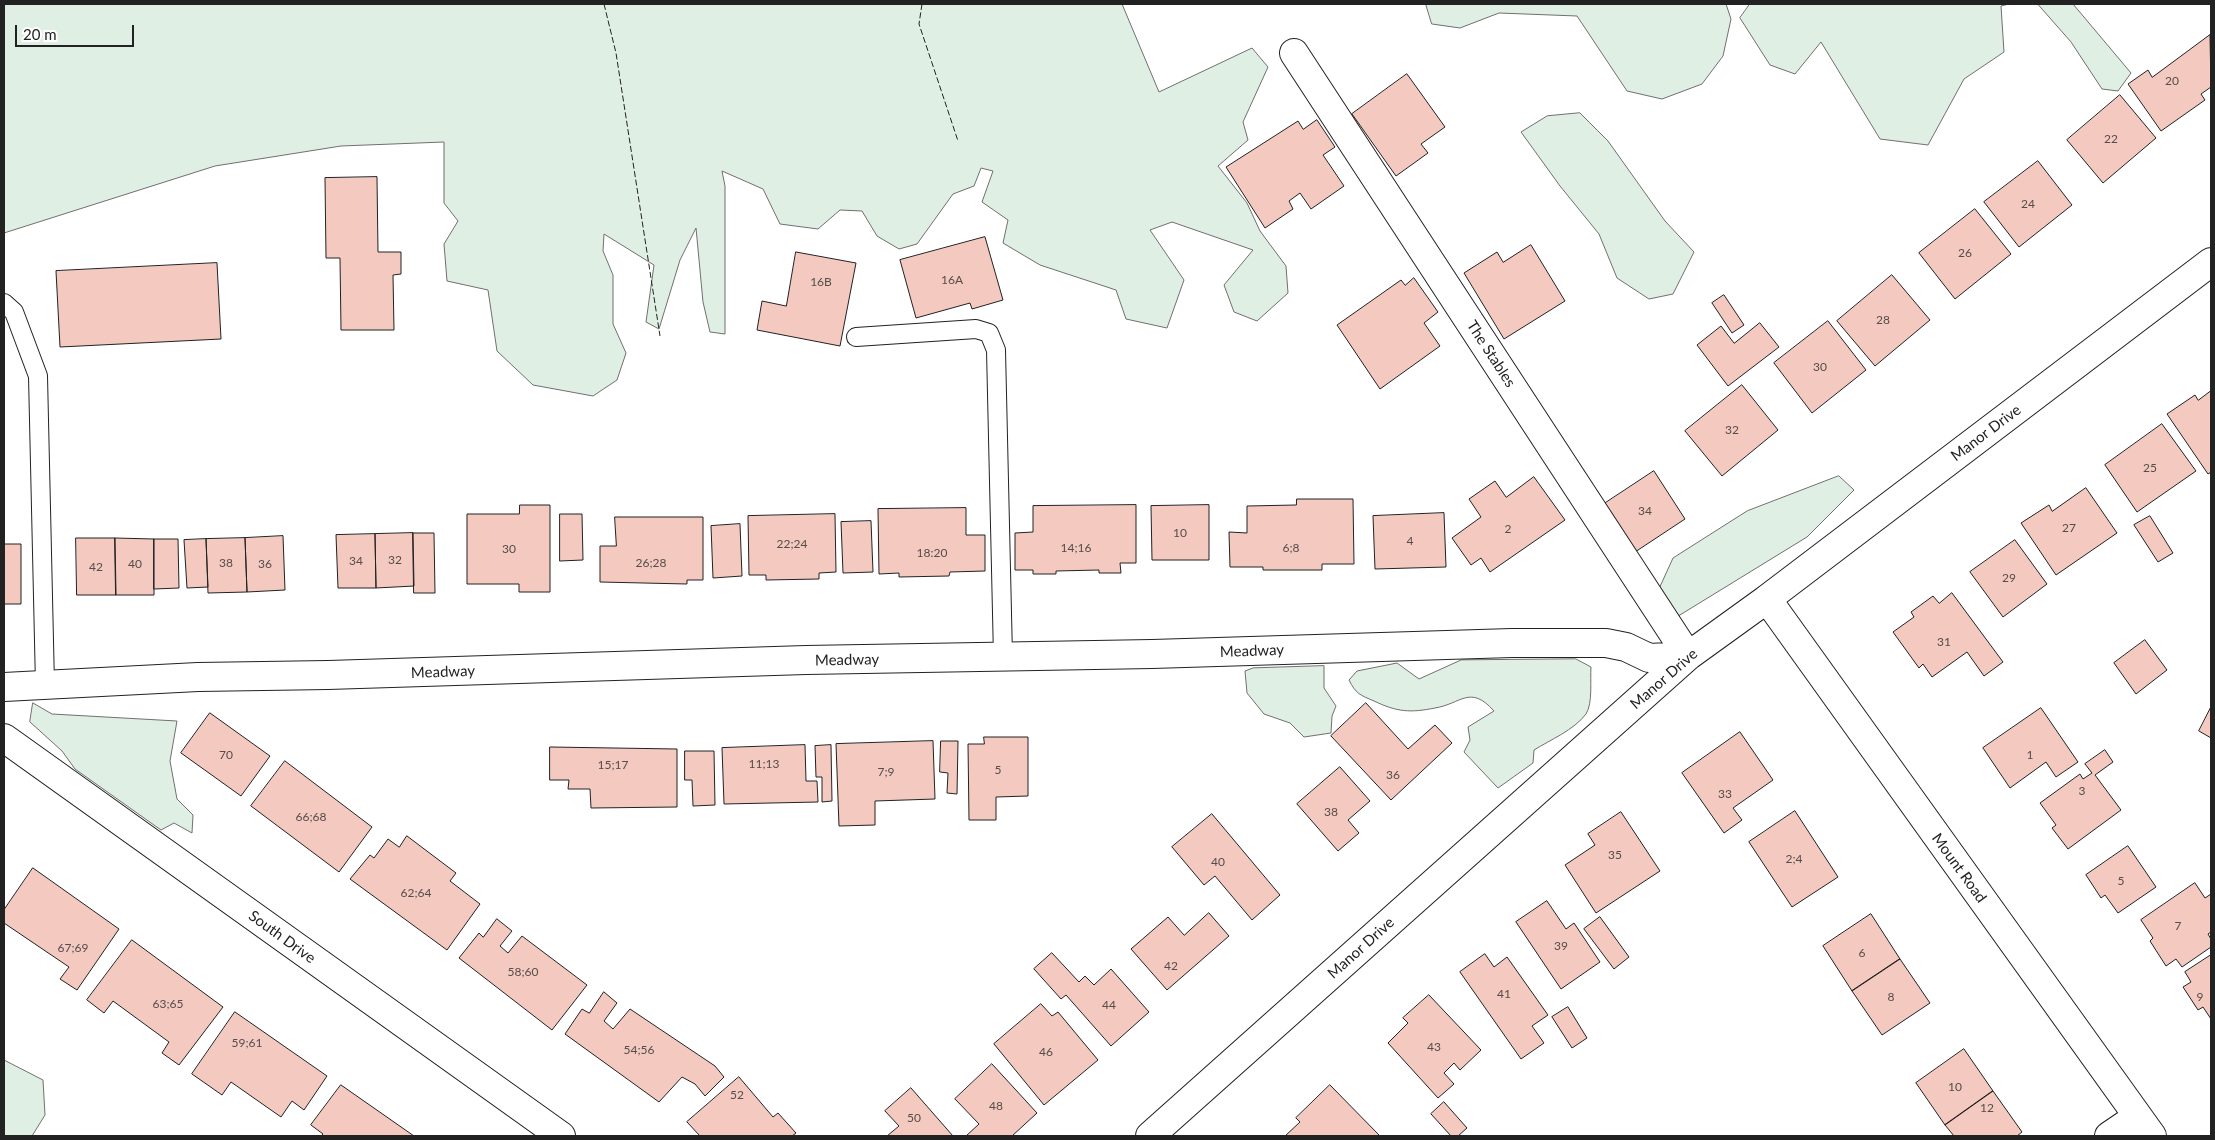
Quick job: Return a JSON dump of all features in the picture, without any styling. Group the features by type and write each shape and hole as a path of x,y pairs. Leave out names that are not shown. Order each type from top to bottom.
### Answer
{"street":[{"name":"The Stables","path":"1294,53 1688,656"},
{"name":"Manor Drive","path":"1150,1136 1688,656 1767,599 2211,262"},
{"name":"Mount Road","path":"1767,599 2144,1126"},
{"name":"Meadway","path":"4,687 198,676 328,675 1391,645 1606,642 1626,647 1649,658 1688,656"},
{"name":"South Drive","path":"4,738 561,1136"},
{"path":"2108,1136 2144,1126"}],"lane":[{"path":"4,303 14,312 38,376 45,685"},
{"path":"856,337 976,329 989,333 996,350 1004,657"}],"green space":[{"path":"4,4 1122,4 1159,92 1252,48 1268,67 1243,122 1248,140 1218,166 1247,203 1260,231 1286,266 1288,293 1257,321 1234,312 1224,285 1253,250 1172,222 1150,230 1184,280 1167,328 1126,319 1116,290 1040,265 1003,243 1008,220 982,202 993,171 981,168 974,186 953,194 917,244 899,249 877,236 862,211 840,210 818,229 780,224 763,189 722,171 725,186 725,334 710,332 703,302 696,228 680,260 659,329 646,322 654,265 604,234 603,251 613,275 613,324 626,353 617,380 593,396 533,385 497,351 488,290 447,281 444,244 458,221 444,203 444,142 341,146 215,166 4,233"},
{"path":"1426,4 1726,4 1731,19 1723,56 1702,84 1662,99 1627,91 1577,16 1499,13 1460,28 1432,24"},
{"path":"1750,4 2009,4 2001,6 2004,52 1964,79 1928,145 1880,139 1821,42 1795,74 1770,65 1740,18"},
{"path":"2038,4 2073,4 2131,73 2118,91 2102,89 2071,42"},
{"path":"1580,113 1608,141 1665,221 1694,252 1673,294 1649,299 1617,278 1599,234 1560,186 1521,132 1547,116"},
{"path":"1839,476 1854,490 1807,537 1675,618 1658,591 1673,558 1747,511"},
{"path":"1576,659 1591,667 1590,698 1586,714 1568,730 1534,750 1533,763 1498,788 1464,752 1470,740 1468,727 1494,711 1486,703 1472,697 1426,710 1411,711 1397,709 1382,705 1362,695 1356,691 1349,680 1357,671 1397,663 1419,679 1461,660"},
{"path":"1324,666 1324,688 1336,706 1332,716 1331,733 1304,737 1290,723 1264,714 1247,693 1245,671 1253,668"},
{"path":"33,703 52,714 177,721 170,761 177,799 193,815 192,833 174,823 161,830 75,769 62,751 30,722"},
{"path":"4,1060 43,1080 45,1115 32,1136 4,1136"}],"building":[{"path":"2210,35 2211,87 2201,94 2205,100 2161,131 2128,84 2148,70 2152,77"},
{"path":"1407,74 1445,127 1421,144 1428,153 1396,176 1352,114"},
{"path":"2120,95 2156,138 2103,183 2067,140"},
{"path":"1317,120 1335,147 1323,155 1344,186 1311,209 1300,193 1289,201 1293,209 1265,228 1226,167 1298,121 1303,129"},
{"path":"2038,161 2072,205 2019,247 1984,202"},
{"path":"377,177 378,252 401,252 401,274 393,275 394,330 341,330 340,258 326,258 325,178"},
{"path":"1975,209 2011,254 1955,299 1919,253"},
{"path":"985,237 1003,300 972,309 970,303 916,318 900,260"},
{"path":"1531,245 1565,301 1504,339 1464,273 1497,252 1503,262"},
{"path":"796,252 856,263 840,346 757,330 762,301 786,306"},
{"path":"217,263 221,339 60,347 56,271"},
{"path":"1892,275 1930,320 1875,366 1837,321"},
{"path":"1414,278 1438,312 1424,323 1440,346 1380,389 1337,325 1401,280 1405,285"},
{"path":"1724,295 1744,325 1732,333 1712,303"},
{"path":"1828,321 1866,370 1812,413 1774,363"},
{"path":"1760,323 1779,347 1728,386 1697,345 1721,326 1734,343"},
{"path":"1742,385 1778,430 1722,476 1685,431"},
{"path":"2211,391 2211,472 2208,474 2167,414 2195,395 2198,400"},
{"path":"2162,424 2196,471 2137,512 2105,465"},
{"path":"1654,471 1685,519 1635,552 1604,504"},
{"path":"1534,477 1565,520 1490,572 1481,558 1471,565 1452,538 1481,517 1469,499 1495,481 1506,497"},
{"path":"2086,488 2117,533 2056,575 2021,523 2049,505 2052,511"},
{"path":"1297,499 1353,499 1354,564 1322,564 1322,570 1263,570 1263,567 1230,567 1229,532 1247,533 1247,506 1296,505"},
{"path":"520,505 550,505 550,592 519,592 519,584 467,584 467,514 519,514"},
{"path":"1136,505 1136,563 1120,563 1121,573 1099,573 1099,570 1056,571 1056,574 1033,574 1033,570 1015,570 1015,533 1033,532 1033,506"},
{"path":"1209,505 1209,560 1152,560 1151,506"},
{"path":"966,508 966,535 985,535 985,571 950,572 949,576 899,577 899,573 879,574 878,509"},
{"path":"1444,513 1446,567 1375,569 1373,516"},
{"path":"560,514 582,514 583,560 560,561"},
{"path":"835,514 836,572 819,573 819,579 766,580 766,575 749,575 748,516"},
{"path":"2150,516 2173,553 2158,562 2134,525"},
{"path":"615,517 703,517 703,580 687,580 687,584 600,582 600,546 616,546"},
{"path":"871,521 873,572 843,573 841,522"},
{"path":"740,524 742,576 713,578 711,526"},
{"path":"413,533 414,586 376,588 375,534"},
{"path":"413,533 434,533 435,593 414,593"},
{"path":"375,534 376,588 338,588 336,535"},
{"path":"283,536 285,590 247,592 245,538"},
{"path":"76,538 115,538 116,595 77,595"},
{"path":"115,538 154,539 154,595 116,595"},
{"path":"245,538 247,592 208,593 206,539"},
{"path":"154,539 178,539 179,588 154,589"},
{"path":"206,539 208,587 187,588 184,540"},
{"path":"2015,540 2047,584 2003,617 1970,572"},
{"path":"4,544 21,544 21,604 4,604"},
{"path":"1952,593 2003,662 1984,676 1967,652 1932,677 1923,664 1919,668 1893,632 1914,617 1911,612 1933,596 1939,603"},
{"path":"2145,640 2167,670 2136,694 2114,663"},
{"path":"1366,703 1408,749 1435,725 1452,743 1391,800 1331,736"},
{"path":"2211,707 2211,738 2199,731"},
{"path":"2041,708 2078,762 2056,777 2046,762 2010,788 1983,748"},
{"path":"210,713 270,756 241,796 181,753"},
{"path":"1740,732 1773,780 1733,808 1742,820 1724,833 1682,773"},
{"path":"984,737 1028,737 1028,796 996,797 996,820 969,820 968,744 984,744"},
{"path":"933,741 935,799 875,801 875,825 839,826 836,744"},
{"path":"941,741 958,741 957,794 947,793 948,773 940,772"},
{"path":"805,745 806,781 817,781 818,802 724,804 722,748"},
{"path":"831,745 832,801 822,802 822,777 816,777 815,746"},
{"path":"550,747 677,749 677,807 591,808 590,789 568,789 569,780 550,780"},
{"path":"2105,750 2113,762 2095,775 2121,810 2068,849 2052,828 2056,825 2040,803 2080,774 2083,779 2092,773 2085,764"},
{"path":"685,751 714,751 715,805 693,806 692,780 685,780"},
{"path":"285,761 372,827 339,872 251,806"},
{"path":"1340,767 1370,801 1348,820 1359,833 1338,851 1297,804"},
{"path":"1795,811 1838,877 1792,907 1749,842"},
{"path":"1621,812 1660,871 1596,913 1565,865 1595,845 1588,834"},
{"path":"1212,814 1280,895 1252,920 1215,876 1204,885 1172,847"},
{"path":"407,836 456,873 450,881 480,904 447,950 350,879 370,855 374,858 388,839 399,847"},
{"path":"2128,846 2156,887 2118,913 2105,895 2101,898 2086,875"},
{"path":"33,868 119,929 77,990 60,979 69,967 4,923 4,910"},
{"path":"2195,883 2205,898 2211,894 2211,932 2208,934 2211,939 2211,947 2182,967 2176,959 2166,966 2150,941 2153,938 2141,920"},
{"path":"1547,901 1566,929 1574,923 1600,962 1561,989 1516,922"},
{"path":"1209,913 1229,936 1167,990 1131,949 1168,917 1184,935"},
{"path":"1871,914 1900,959 1852,991 1823,946"},
{"path":"1600,917 1629,957 1614,969 1584,929"},
{"path":"497,919 512,931 500,946 508,953 522,936 587,985 552,1030 459,958 479,933 483,937"},
{"path":"132,940 223,1007 179,1065 162,1053 169,1042 113,1001 104,1013 87,1000"},
{"path":"1052,953 1079,982 1085,976 1094,985 1111,969 1149,1012 1111,1046 1066,995 1061,999 1034,969"},
{"path":"1485,954 1494,967 1507,957 1548,1015 1532,1026 1544,1043 1521,1059 1460,972"},
{"path":"2211,955 2211,1019 2203,1007 2198,1010 2183,987 2191,982 2185,972"},
{"path":"1900,959 1930,1003 1882,1035 1852,991"},
{"path":"604,992 617,1003 604,1021 613,1029 630,1009 715,1066 724,1077 705,1096 695,1084 682,1077 659,1102 565,1034 582,1009 589,1013"},
{"path":"1429,995 1481,1050 1460,1070 1454,1063 1444,1073 1454,1084 1438,1098 1388,1043 1408,1023 1403,1018"},
{"path":"1041,1004 1052,1016 1058,1012 1098,1060 1044,1105 994,1044"},
{"path":"1568,1007 1587,1038 1572,1048 1552,1017"},
{"path":"235,1012 327,1076 304,1110 292,1101 281,1117 231,1082 222,1095 192,1074"},
{"path":"1964,1049 1993,1091 1945,1125 1916,1083"},
{"path":"992,1064 1037,1113 1012,1136 966,1136 979,1124 955,1099"},
{"path":"739,1077 773,1117 778,1113 796,1133 792,1136 700,1136 687,1122"},
{"path":"341,1085 414,1136 321,1136 323,1134 311,1125"},
{"path":"1330,1085 1380,1136 1285,1136 1300,1122 1296,1118"},
{"path":"911,1088 953,1136 887,1136 899,1126 885,1111"},
{"path":"1993,1091 2022,1132 2017,1136 1954,1136 1945,1125"},
{"path":"1444,1102 1467,1128 1458,1136 1451,1136 1431,1114"}],"fence":[{"path":"604,4 616,53 660,336"},
{"path":"922,4 919,24 958,141"}]}
